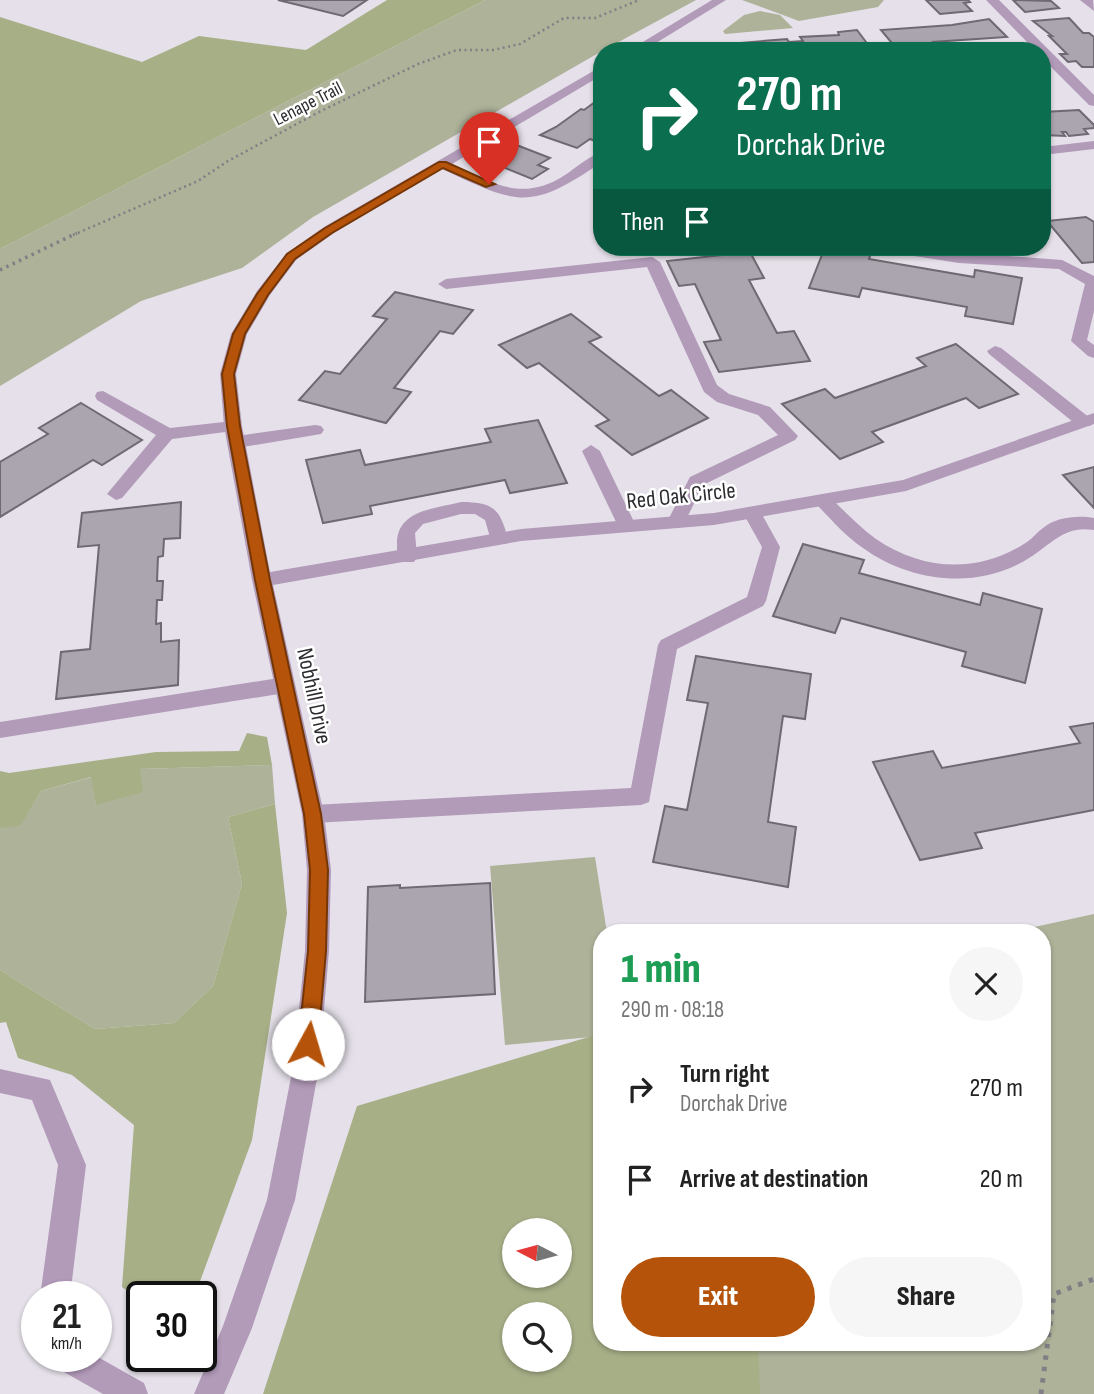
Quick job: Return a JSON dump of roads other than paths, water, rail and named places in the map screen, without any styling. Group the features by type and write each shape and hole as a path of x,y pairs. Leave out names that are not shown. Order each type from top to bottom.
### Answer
{"street":[{"path":"649,42 720,0"},
{"path":"992,0 1033,42"},
{"path":"1086,0 1094,7"},
{"path":"1051,60 1094,103"},
{"name":"Nobhill Drive","path":"209,1394 237,1328 281,1200 306,1067 317,951 319,870 313,814 262,580 235,434 228,374 239,334 263,294 291,257 328,230 593,75"},
{"path":"1072,80 1094,78"},
{"path":"1051,149 1094,145"},
{"path":"442,164 514,194 537,194 552,189 593,162"},
{"path":"945,256 1062,265 1093,282 1079,341 1094,353"},
{"path":"446,284 652,262 710,388 723,398 764,411 789,436 696,481 676,522"},
{"path":"995,351 1089,420"},
{"path":"103,396 167,434 315,430"},
{"name":"Red Oak Circle","path":"262,580 499,539 752,513 906,485 1089,420"},
{"path":"116,494 167,434"},
{"path":"591,452 627,526"},
{"path":"822,500 870,544 905,563 951,574 990,568 1036,545 1053,529 1079,522 1094,524"},
{"path":"407,556 406,532 416,520 461,508 479,508 493,517 499,539"},
{"path":"313,814 641,796 668,645 756,601 771,547 752,513"},
{"path":"0,730 285,685"},
{"path":"0,1081 41,1089 72,1165 57,1281"},
{"path":"94,1372 133,1394"}]}
